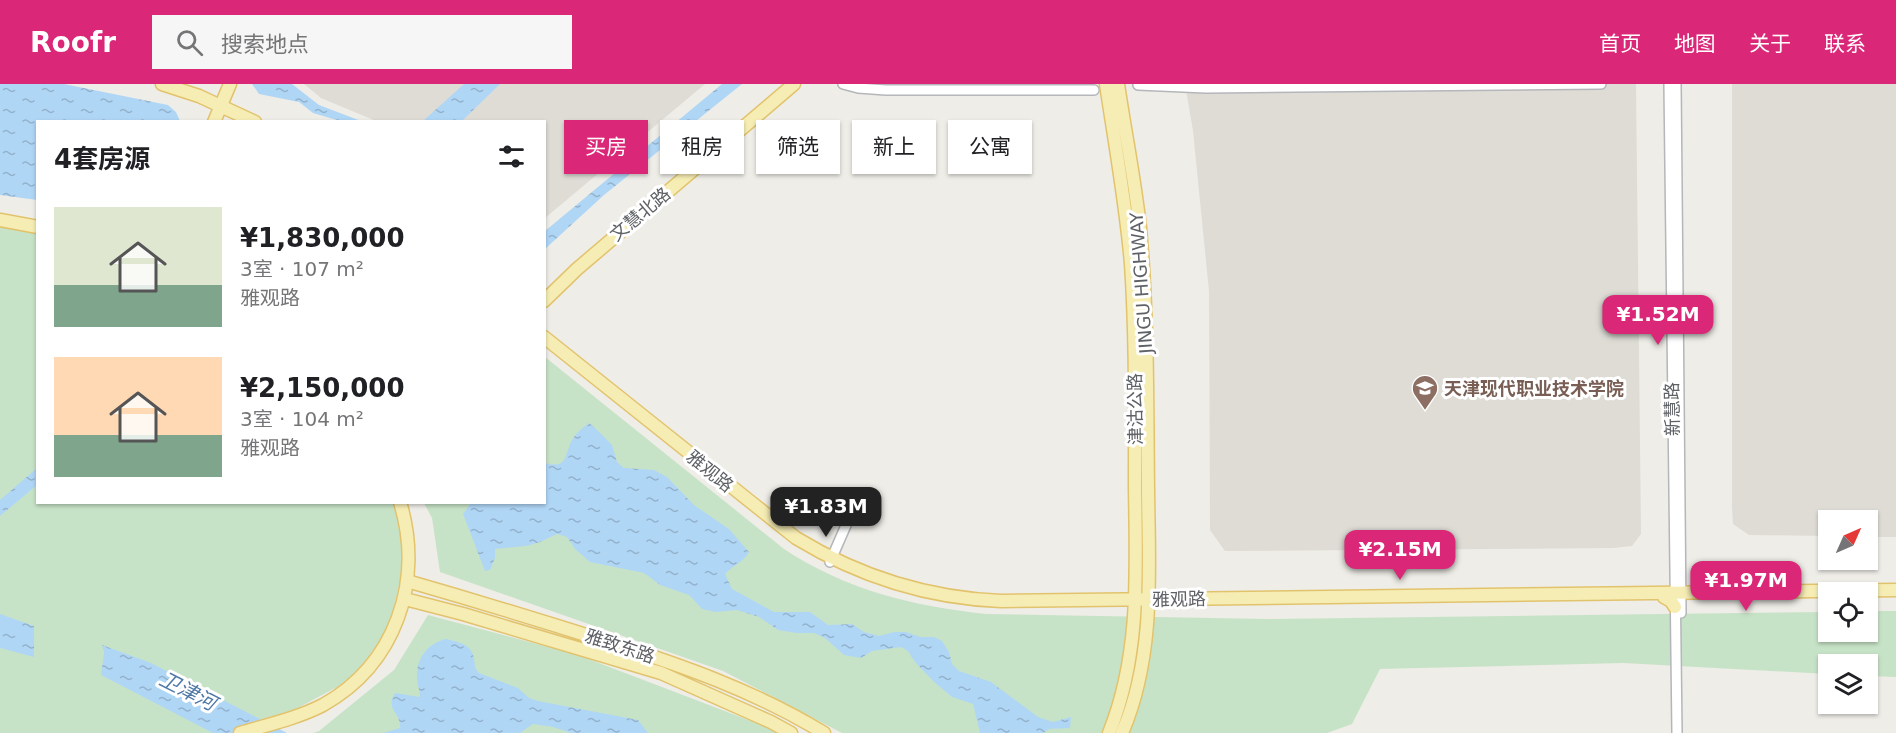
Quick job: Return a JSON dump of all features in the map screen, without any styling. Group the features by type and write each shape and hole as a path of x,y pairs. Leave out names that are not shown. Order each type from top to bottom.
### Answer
{"main road":[{"path":"162,84 218,102 251,120"},
{"path":"176,84 259,120"},
{"path":"214,120 222,84"},
{"path":"207,120 230,84"},
{"name":"文慧北路","path":"546,291 592,247 785,84"},
{"name":"文慧北路","path":"546,300 577,268 794,84"},
{"name":"JINGU HIGHWAY","path":"1118,84 1142,257 1147,406 1142,666 1134,700 1122,733"},
{"name":"津沽公路","path":"1100,87 1123,192 1133,301 1142,601 1121,700 1109,733"},
{"path":"0,213 36,219"},
{"path":"0,220 36,226"},
{"name":"雅观路","path":"546,339 778,525 831,560"},
{"name":"雅观路","path":"546,344 785,534 831,560 885,582 932,594 962,599 1001,601 1818,596"},
{"path":"400,504 408,539 411,582"},
{"path":"267,733 336,697 367,671 387,642 408,600 411,582 413,534 406,504"},
{"name":"雅致东路","path":"411,582 521,614 688,668 791,713 824,733"},
{"name":"雅观路","path":"1674,598 1896,590"},
{"path":"1878,596 1896,595"},
{"name":"雅致东路","path":"408,600 661,673 791,733"},
{"path":"240,733 280,726"}],"street":[{"path":"843,84 858,88 886,90 1100,87"},
{"path":"1138,85 1600,84"},
{"name":"新慧路","path":"1669,84 1677,733"},
{"name":"新慧路","path":"1676,84 1674,598 1682,733"},
{"path":"831,560 847,523"}],"shaded area":[{"path":"304,84 705,84 648,132 648,120 564,120 564,174 598,174 546,217 546,120 374,120 321,98"},
{"name":"天津现代职业技术学院","path":"1185,84 1636,84 1641,534 1632,546 1225,551 1210,530 1209,291 1193,131"},
{"path":"1732,84 1896,84 1896,537 1878,537 1878,510 1818,510 1818,536 1749,535 1733,524"}],"green space":[{"path":"0,227 36,232 36,504 395,504 402,531 403,555 401,577 390,623 383,637 357,672 337,687 294,710 212,733 0,733"},
{"path":"546,358 784,549 831,575 906,601 986,614 1267,619 1818,612 1818,642 1878,642 1878,611 1896,611 1896,677 1878,676 1878,654 1818,654 1818,673 1623,663 1380,669 1352,724 1327,733 842,733 723,671 440,572 432,518 425,504 546,504"},
{"path":"428,615 578,655 778,733 313,733 319,731 394,670"}],"water":[{"path":"0,84 64,84 168,105 176,112 180,120 36,120 36,200 0,195"},
{"path":"252,84 292,84 319,105 358,120 337,120 313,113 299,102 259,94"},
{"path":"464,84 500,84 463,120 424,120"},
{"path":"722,84 742,84 697,120 679,120"},
{"path":"660,135 660,150 648,160 648,145"},
{"path":"614,174 630,174 604,195 546,248 546,230"},
{"path":"589,423 612,445 617,462 624,468 654,470 667,477 694,505 729,529 749,552 725,574 732,589 774,612 810,612 828,625 852,624 864,632 879,636 906,632 920,637 934,637 942,641 949,652 952,664 959,671 991,682 1038,717 1053,722 1071,717 1070,728 1049,729 1043,733 980,733 973,704 952,697 934,682 908,651 901,647 872,651 861,658 844,655 825,638 814,633 778,630 759,617 737,610 715,612 702,609 689,595 660,585 644,573 590,562 575,549 567,537 557,534 526,546 495,549 495,558 490,570 485,571 463,514 470,504 546,504 546,463 561,463 571,442"},
{"path":"36,469 36,486 0,516 0,500"},
{"path":"0,614 34,626 34,657 0,648"},
{"path":"446,639 464,644 470,650 473,654 475,668 479,673 518,688 529,698 638,720 648,733 571,733 533,724 520,733 383,733 400,728 399,719 391,704 395,693 420,697 417,671 421,658 424,652 434,644"},
{"name":"卫津河","path":"102,645 151,663 287,733 213,733 101,675 104,652"}],"place":[{"name":"天津现代职业技术学院","path":"1425,411"}]}
